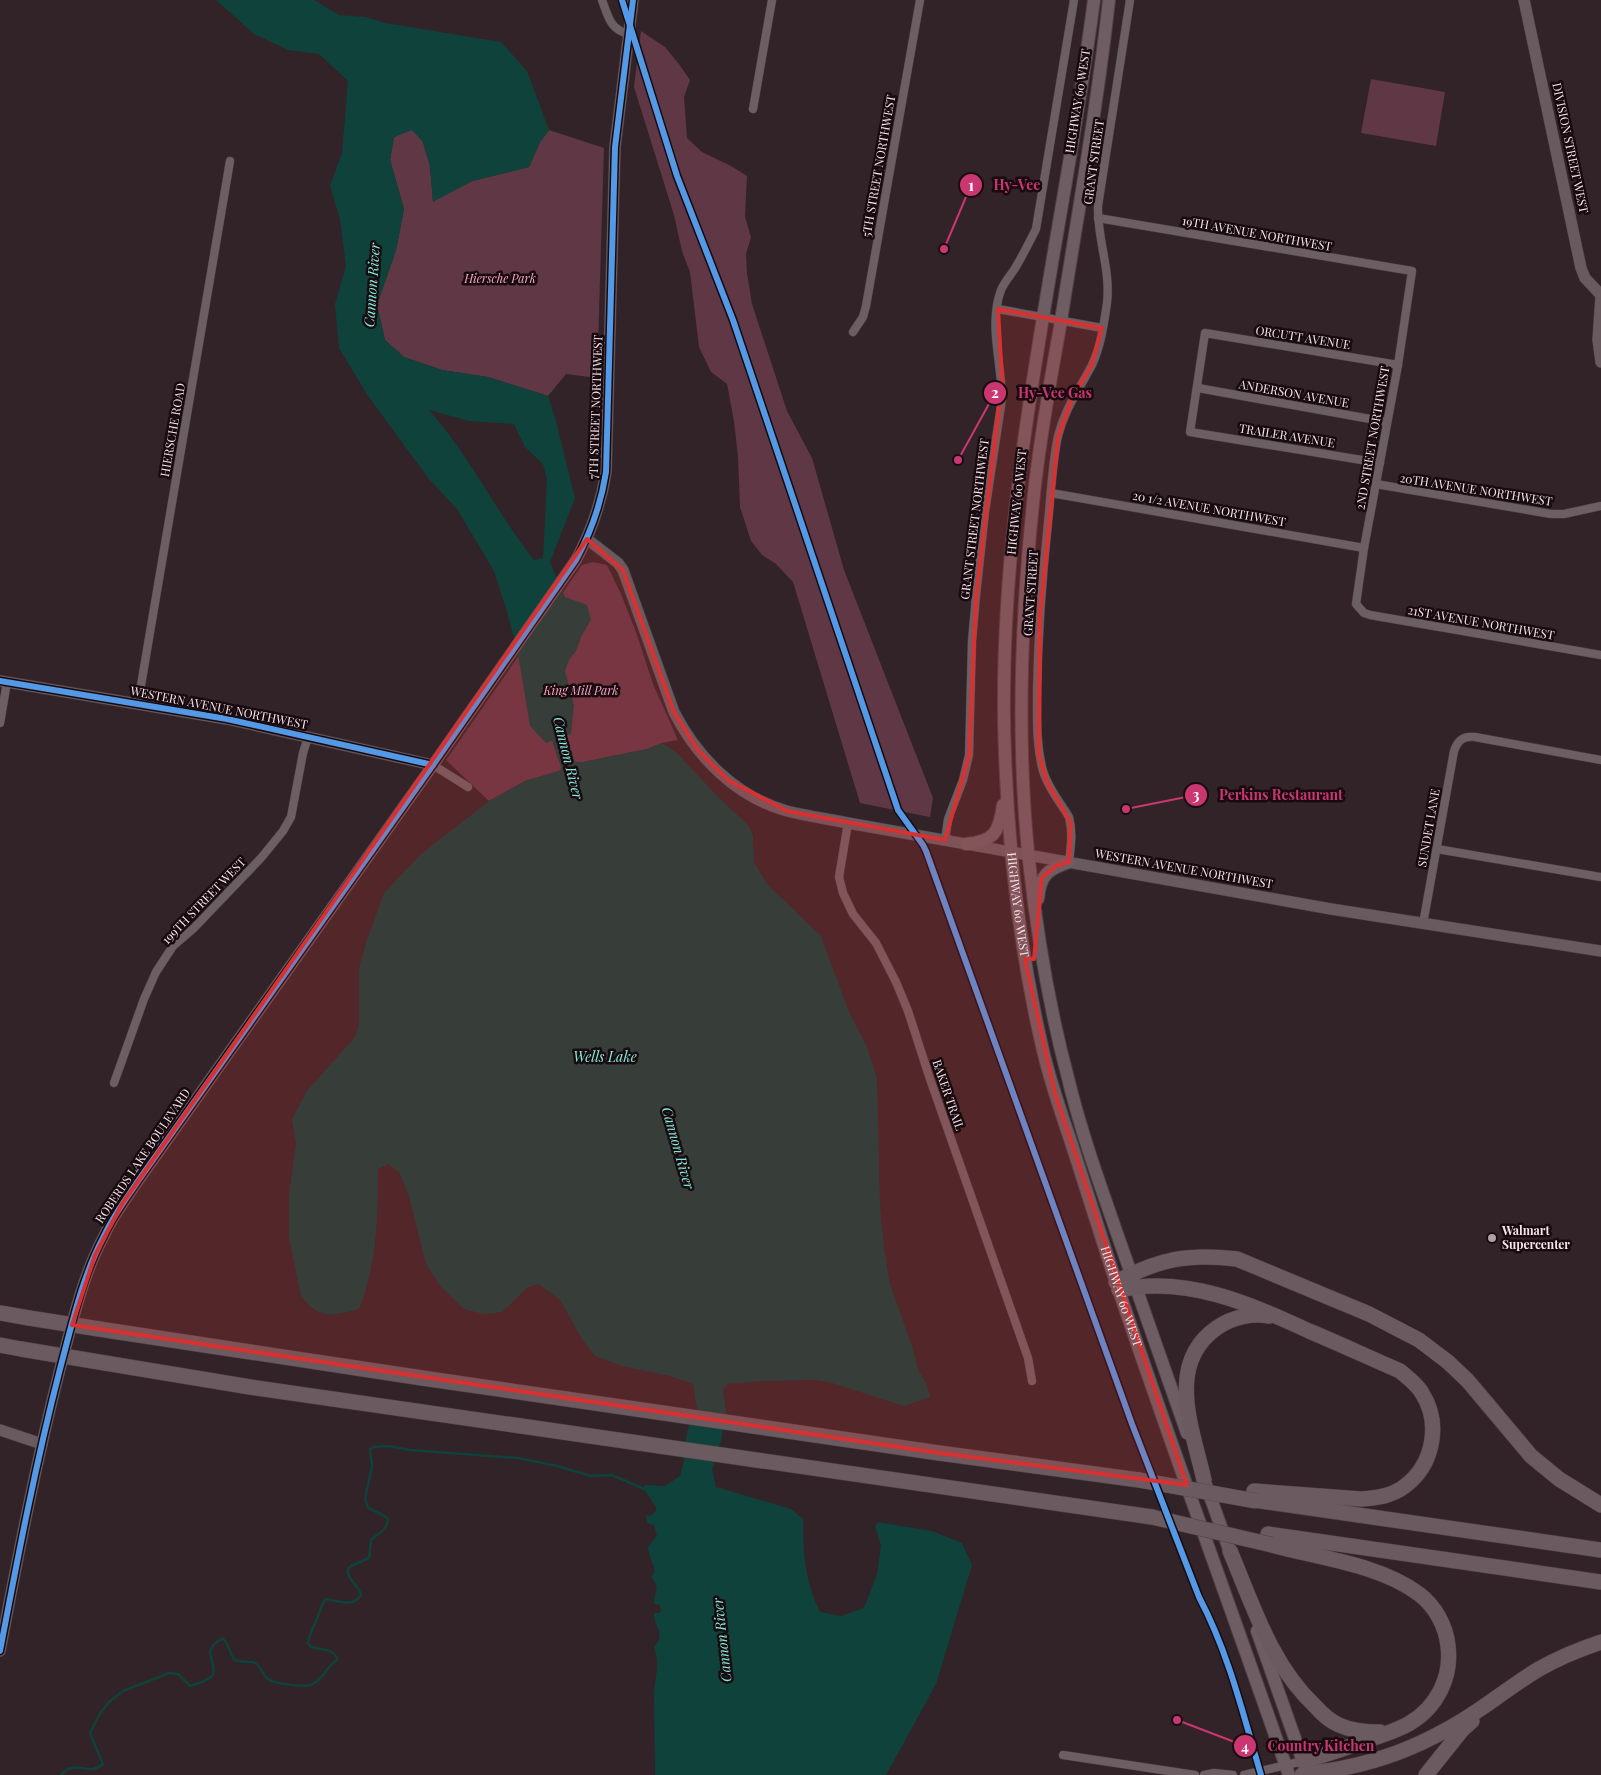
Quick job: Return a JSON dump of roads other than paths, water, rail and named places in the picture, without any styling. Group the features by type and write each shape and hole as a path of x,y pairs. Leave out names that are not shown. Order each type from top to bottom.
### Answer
{"highway":[{"path":"1118,1286 1133,1280 1159,1262 1194,1256 1215,1256 1237,1259 1369,1314 1419,1340 1448,1362 1484,1399 1531,1456 1559,1479 1601,1505"},
{"path":"1133,1280 1157,1286 1190,1289 1223,1296 1255,1306 1400,1372 1412,1380 1422,1392 1429,1405 1433,1420 1433,1435 1430,1450 1424,1464 1416,1476 1404,1487 1391,1494 1361,1499 1255,1496"},
{"path":"0,1314 681,1416 1255,1496 1601,1550"},
{"path":"1204,1480 1186,1401 1187,1370 1192,1356 1212,1331 1239,1317 1255,1315 1285,1320"},
{"path":"0,1345 250,1386 1152,1517 1270,1540 1601,1582"},
{"path":"1270,1540 1377,1573 1419,1594 1441,1620 1447,1636 1450,1654 1443,1686 1435,1701 1410,1724 1305,1771"},
{"path":"1230,1551 1268,1642 1280,1663 1309,1701 1326,1717 1345,1727 1366,1732 1394,1730"},
{"path":"1305,1771 1343,1768 1379,1759 1414,1746 1447,1730 1495,1700 1539,1669 1585,1647 1601,1642"},
{"path":"1426,1775 1462,1730 1495,1700"}],"main road":[{"name":"HIGHWAY 60 WEST","path":"1094,0 1022,452 1013,531 1004,689 1010,852 1027,976 1046,1066 1118,1286 1287,1770"},
{"name":"HIGHWAY 60 WEST","path":"1109,0 1102,66 1034,491 1028,562 1022,707 1028,855 1036,919 1054,1021 1068,1080 1095,1169 1133,1280 1230,1551 1305,1771"},
{"path":"966,844 986,840 996,832 1002,813 1006,776"},
{"path":"1036,919 1042,878 1056,866 1069,862"}],"street":[{"path":"602,0 615,28 619,32 629,34"},
{"name":"7TH STREET NORTHWEST","path":"433,765 564,576 587,539 597,516 603,494 606,472 615,147 633,0"},
{"path":"753,109 772,0"},
{"name":"5TH STREET NORTHWEST","path":"853,332 863,317 866,306 920,0"},
{"name":"GRANT STREET NORTHWEST","path":"945,840 948,819 963,780 969,755 976,596 985,512 1002,399 996,325 998,308 1001,291 1036,229 1074,0"},
{"name":"GRANT STREET","path":"1069,862 1072,837 1071,823 1047,782 1043,773 1040,754 1037,722 1040,617 1058,438 1072,399 1092,365 1099,347 1108,288 1098,206 1130,0"},
{"name":"DIVISION STREET WEST","path":"1524,0 1581,268 1585,278 1601,296"},
{"name":"HIERSCHE ROAD","path":"138,703 230,161"},
{"name":"19TH AVENUE NORTHWEST","path":"1098,218 1412,271"},
{"name":"2ND STREET NORTHWEST","path":"1359,609 1356,604 1356,598 1398,364 1412,271"},
{"path":"1600,360 1598,324 1601,296"},
{"path":"998,308 1102,328"},
{"name":"ORCUTT AVENUE","path":"1198,388 1205,333 1398,364"},
{"name":"ANDERSON AVENUE","path":"1198,388 1387,422"},
{"name":"TRAILER AVENUE","path":"1198,388 1190,432 1380,463"},
{"name":"20TH AVENUE NORTHWEST","path":"1376,484 1551,514 1564,514 1601,506"},
{"name":"20 1/2 AVENUE NORTHWEST","path":"1051,493 1364,548"},
{"name":"WESTERN AVENUE NORTHWEST","path":"587,539 618,563 623,570 674,712 684,732 712,767 728,780 765,803 787,811 1010,852 1423,924 1601,952"},
{"name":"21ST AVENUE NORTHWEST","path":"1359,609 1370,615 1601,655"},
{"path":"0,723 3,682"},
{"name":"WESTERN AVENUE NORTHWEST","path":"3,682 226,719 433,765"},
{"name":"199TH STREET WEST","path":"114,1083 144,999 156,972 173,946 201,921 261,858 283,831 291,817 303,753 308,737"},
{"name":"SUNDET LANE","path":"1423,924 1454,751 1457,743 1462,738 1474,737 1601,760"},
{"path":"433,765 468,787"},
{"name":"ROBERDS LAKE BOULEVARD","path":"0,1651 42,1444 77,1305 95,1255 113,1219 143,1173 433,765"},
{"name":"BAKER TRAIL","path":"848,823 839,877 843,892 853,914 876,943 908,1011 1028,1358 1032,1380"},
{"path":"1437,849 1601,878"},
{"path":"0,1430 42,1444"},
{"path":"1063,1755 1194,1775"},
{"path":"1244,1775 1287,1770 1305,1771"},
{"path":"1204,1775 1214,1773 1234,1775"}],"water":[{"path":"216,0 314,0 339,15 366,17 385,23 501,42 527,71 549,130 540,142 529,167 472,181 433,202 430,166 423,142 412,130 394,137 390,160 404,209 396,250 377,305 385,340 404,357 442,370 488,377 548,396 575,498 550,562 565,597 587,605 591,620 565,671 574,705 571,734 546,743 530,726 517,648 494,571 457,509 429,479 368,396 339,348 335,304 346,266 340,219 330,186 342,153 348,81 319,54 288,50 254,34","holes":["429,410 469,421 514,424 525,447 543,464 547,479 543,558 534,560 520,542 457,446"]},
{"name":"Wells Lake","path":"662,743 677,753 718,797 749,826 753,836 754,862 768,885 821,936 849,1012 867,1047 877,1078 880,1207 890,1284 913,1349 918,1369 927,1385 930,1397 904,1406 829,1382 815,1380 727,1384 723,1390 726,1411 721,1441 712,1469 716,1487 791,1509 803,1519 808,1579 820,1612 841,1616 864,1608 877,1574 881,1545 875,1526 878,1522 932,1531 962,1543 972,1565 936,1684 886,1775 655,1775 654,1690 657,1660 654,1647 658,1642 659,1633 654,1613 661,1611 660,1605 654,1604 657,1588 651,1577 655,1572 648,1547 657,1536 654,1525 647,1523 646,1515 650,1516 656,1511 656,1507 644,1489 644,1485 665,1486 680,1476 691,1415 698,1415 693,1384 670,1376 622,1366 595,1356 582,1339 560,1300 539,1284 528,1287 502,1312 483,1314 464,1309 441,1287 426,1264 409,1196 399,1172 388,1164 378,1169 378,1205 373,1258 370,1275 359,1309 334,1314 321,1313 308,1304 301,1296 289,1238 289,1195 296,1144 292,1119 307,1091 355,1037 359,1024 359,968 384,893 420,855 489,801 525,781 559,771 569,763 647,749"}],"waterway":[{"name":"Cannon River","path":"557,718 559,738 574,782"},
{"path":"61,1775 68,1769 94,1769 103,1764 90,1733 99,1715 109,1702 123,1691 169,1673 178,1674 190,1686 205,1681 210,1678 213,1672 210,1652 220,1640 223,1639 225,1641 234,1659 256,1663 266,1677 272,1681 304,1686 313,1684 320,1679 337,1660 331,1651 311,1647 308,1643 322,1604 326,1599 349,1603 361,1595 349,1576 348,1569 369,1558 371,1540 384,1529 388,1519 368,1508 365,1498 372,1467 370,1449 374,1447 388,1446 410,1450 518,1458 557,1466 591,1476 612,1475 644,1489"}],"place":[{"name":"Hy-Vee","path":"944,249"},
{"name":"Hy-Vee Gas","path":"958,460"},
{"name":"Perkins Restaurant","path":"1126,809"},
{"name":"Walmart Supercenter","path":"1492,1238"},
{"name":"Country Kitchen","path":"1177,1720"}],"park label":[{"name":"Hiersche Park","path":"500,279"},
{"name":"King Mill Park","path":"581,691"}]}
